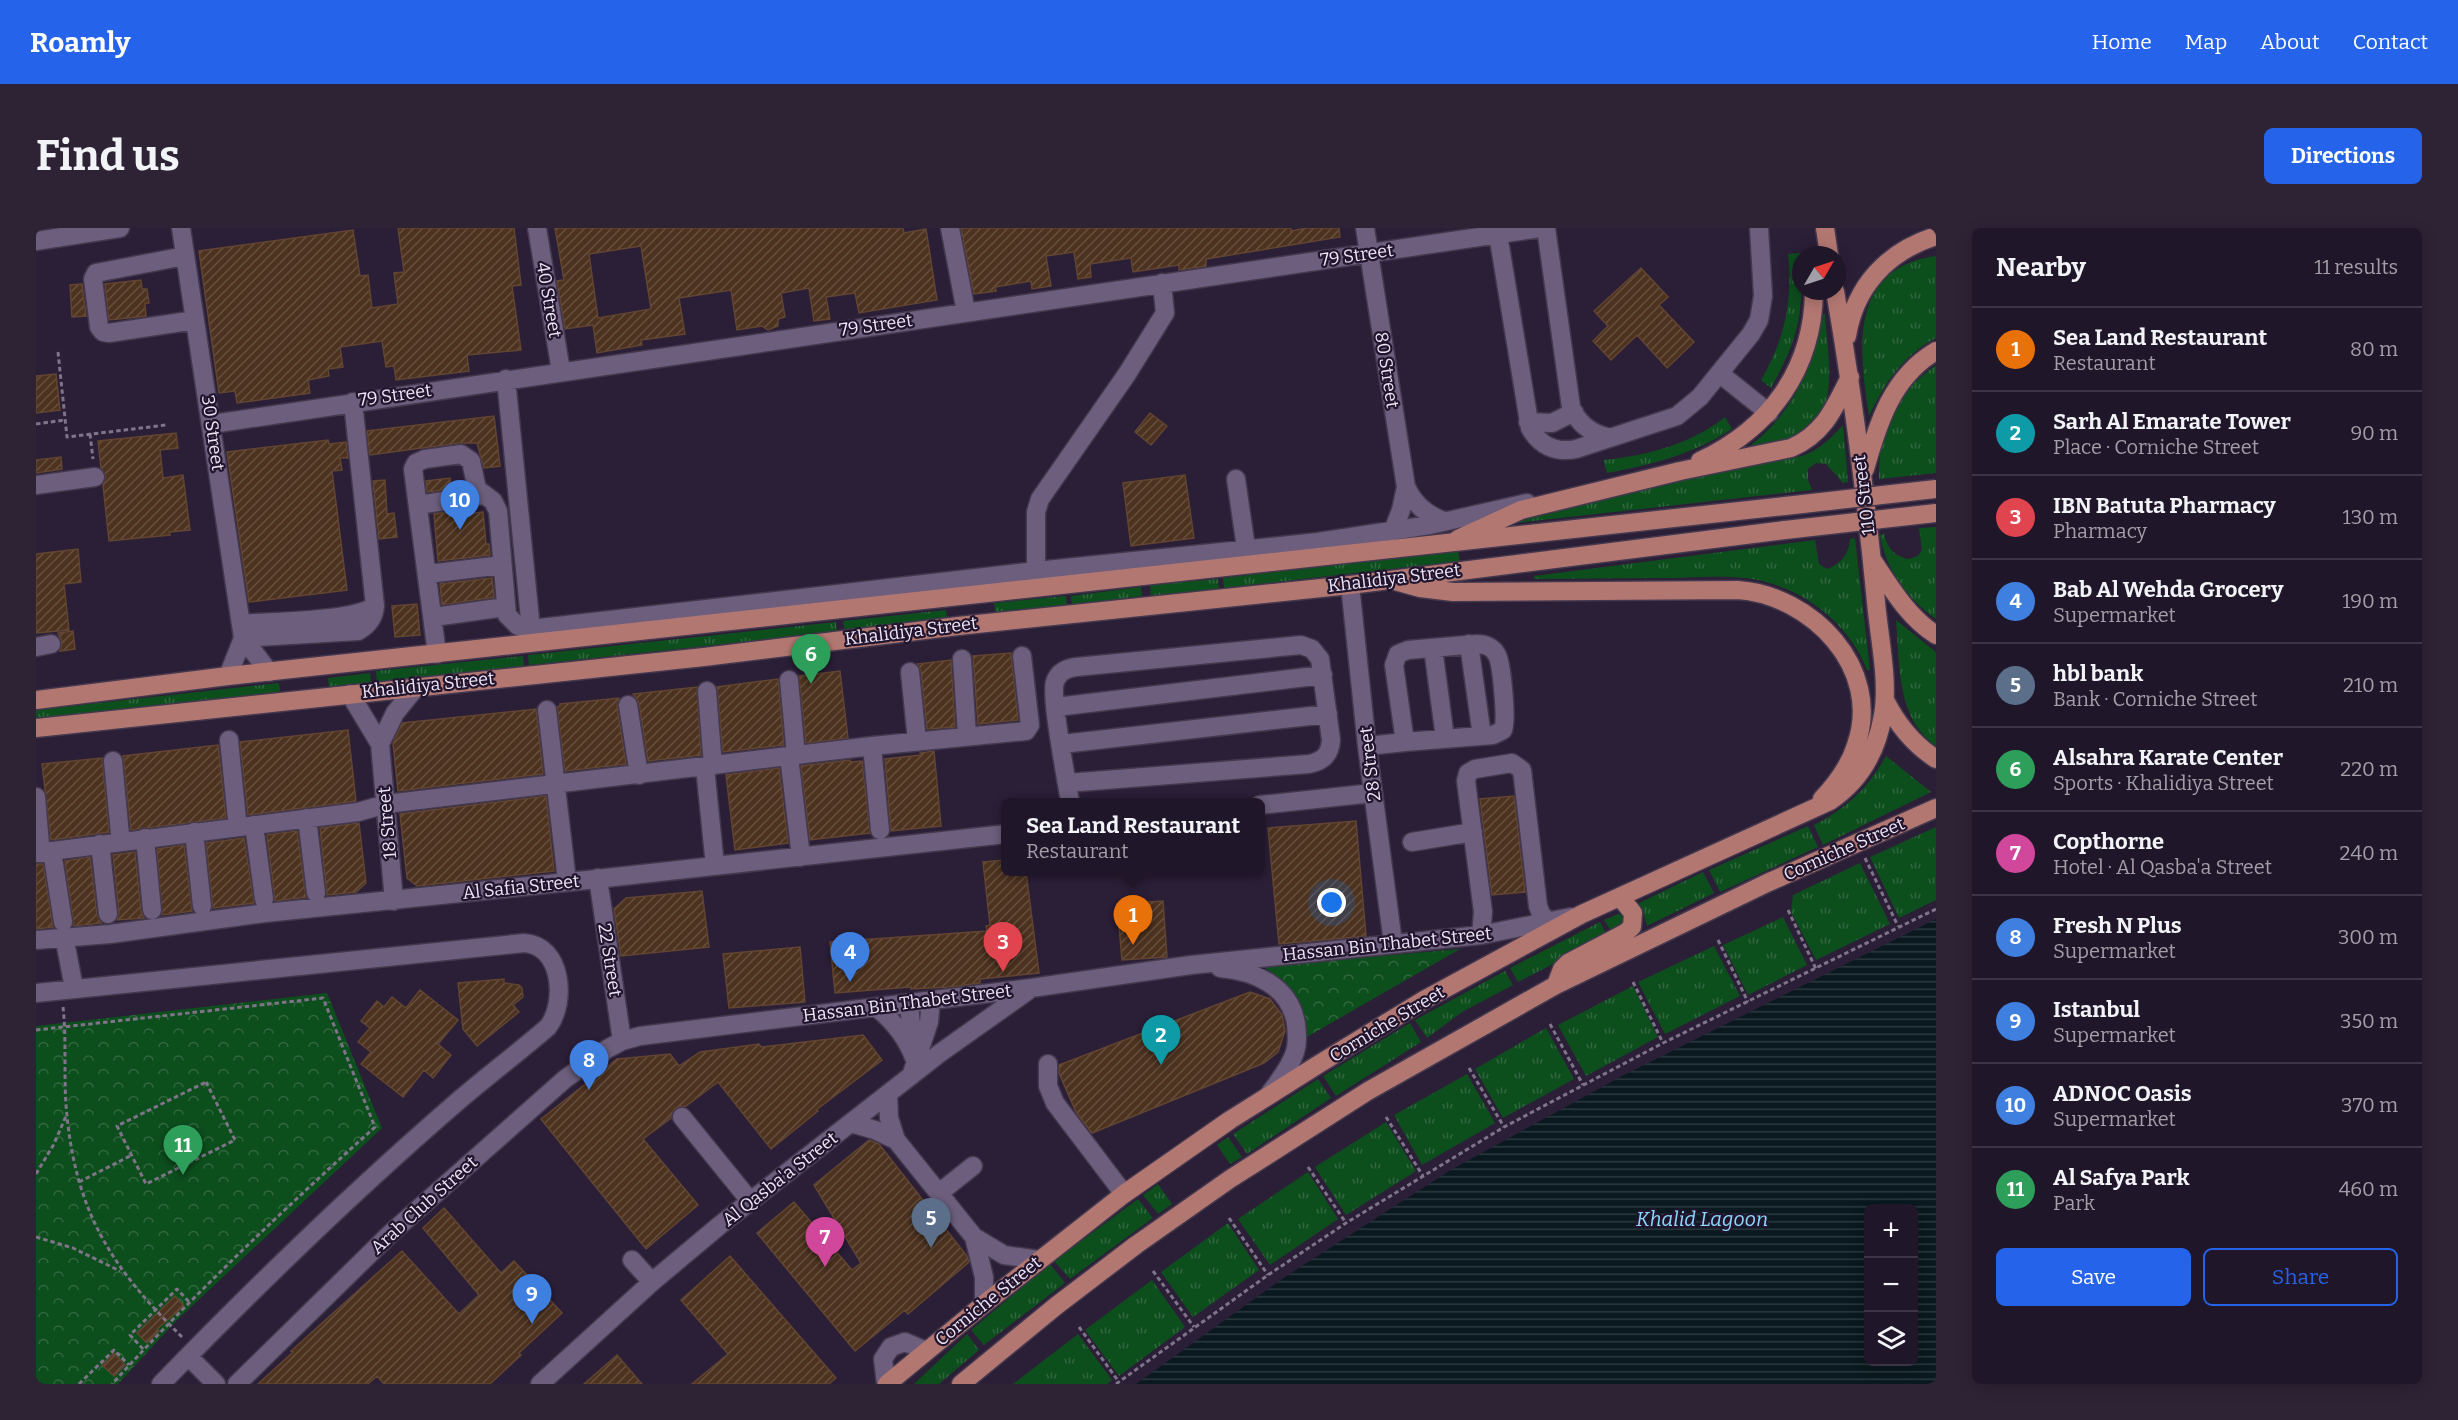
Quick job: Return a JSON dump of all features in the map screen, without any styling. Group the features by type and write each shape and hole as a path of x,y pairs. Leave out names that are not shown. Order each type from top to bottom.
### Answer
{"main road":[{"path":"1845,347 1852,313 1867,282 1892,257 1906,248 1936,236"},
{"path":"1680,471 1729,446 1769,413 1792,378 1806,346 1814,300"},
{"name":"110 Street","path":"1837,300 1850,377 1872,559 1885,700"},
{"path":"1862,478 1878,423 1891,396 1909,372 1936,351"},
{"path":"1451,543 1507,515 1556,501 1680,471 1779,452 1803,443 1822,428 1850,377"},
{"name":"Khalidiya Street","path":"36,700 228,676 437,654 1139,568 1451,543 1936,489"},
{"name":"Khalidiya Street","path":"36,728 228,709 417,686 704,657 958,626 1350,585 1936,513"},
{"path":"1872,559 1914,618 1936,635"},
{"path":"1387,579 1419,588 1453,592 1745,591 1768,596 1795,607 1819,624 1839,645 1853,671 1860,700 1860,730 1850,760 1832,788 1804,815"},
{"path":"1885,700 1893,717 1905,732 1936,759"},
{"name":"Corniche Street","path":"887,1384 1124,1194 1268,1096 1424,1000 1582,914 1804,815 1841,794 1859,776 1876,742 1885,700"},
{"name":"Corniche Street","path":"961,1384 1065,1299 1230,1179 1368,1091 1556,985 1767,883 1936,808"},
{"path":"1556,985 1562,969 1568,963 1632,927 1633,913 1620,897"}],"street":[{"path":"36,241 120,228"},
{"name":"30 Street","path":"181,228 242,631 269,672"},
{"name":"40 Street","path":"537,228 561,371"},
{"path":"950,228 966,312"},
{"name":"80 Street","path":"1365,228 1406,487 1393,531"},
{"name":"79 Street","path":"212,424 1540,228"},
{"path":"1546,228 1569,399 1574,412 1587,428 1607,437"},
{"path":"1498,234 1528,422 1540,442 1554,449 1569,450 1677,416 1695,403 1751,334 1761,312 1763,296 1759,228"},
{"path":"185,256 96,273 93,279 99,327 103,332 109,333 195,320"},
{"path":"1036,571 1036,512 1040,500 1127,374 1165,313 1162,283"},
{"path":"1719,373 1769,413"},
{"path":"506,379 531,629"},
{"path":"242,631 344,616 367,611 375,606 353,402"},
{"path":"1528,422 1552,423 1574,412"},
{"path":"437,654 413,469 416,463 425,459 458,454 466,456 472,464 475,487 493,501 498,511 507,615 514,623 531,629 1036,571 1139,568 1246,548 1318,542 1393,531 1524,504 1556,501"},
{"path":"36,485 95,477"},
{"path":"1236,479 1246,548"},
{"name":"80 Street","path":"1406,487 1417,505 1425,512 1444,521"},
{"path":"418,505 483,495"},
{"path":"428,574 502,565"},
{"name":"28 Street","path":"1350,585 1367,746 1393,943"},
{"path":"434,617 505,607"},
{"name":"30 Street","path":"228,676 242,631"},
{"path":"1367,746 1500,733 1504,727 1499,663 1495,652 1489,646 1469,644 1404,651 1398,654 1394,661 1405,742"},
{"path":"1469,644 1482,736"},
{"path":"1067,783 1316,762 1326,757 1330,747 1328,714 1323,675 1317,653 1307,646 1300,645 1076,667 1063,671 1055,681 1056,707 1062,744 1067,783 1069,798"},
{"path":"1433,648 1445,738"},
{"path":"41,848 100,844 195,832 364,803 386,804 555,786 872,746 1028,730 1030,725 1022,656"},
{"path":"962,659 967,735"},
{"path":"910,672 917,741"},
{"path":"1056,707 1323,675"},
{"path":"789,680 792,756 801,857"},
{"path":"380,744 395,713 417,686"},
{"path":"707,692 715,866"},
{"name":"18 Street","path":"350,694 380,744 394,901"},
{"path":"628,705 639,775"},
{"path":"547,710 567,881"},
{"path":"1062,744 1328,714"},
{"path":"230,740 245,822 264,899"},
{"path":"872,746 880,830"},
{"path":"114,761 120,834"},
{"path":"1481,935 1483,912 1466,781 1468,773 1475,769 1516,764 1522,774 1538,906 1541,914 1549,922"},
{"path":"1265,804 1373,793"},
{"path":"36,796 41,848 63,929 67,989"},
{"path":"41,848 120,834 307,818 364,810 386,804"},
{"path":"307,818 316,893"},
{"path":"195,832 202,906"},
{"path":"1412,842 1473,832"},
{"name":"Al Safia Street","path":"36,940 63,929 110,934 265,913 1001,834"},
{"path":"145,838 152,910"},
{"path":"100,844 108,914"},
{"name":"22 Street","path":"598,878 622,1041"},
{"name":"Hassan Bin Thabet Street","path":"622,1041 640,1036 1031,988 1191,965 1481,935 1582,914"},
{"path":"36,993 524,943 541,948 553,962 559,998 556,1014 548,1027 458,1101 362,1187 161,1384"},
{"name":"Hassan Bin Thabet Street","path":"1191,965 1253,974 1273,985 1291,1007 1297,1033 1295,1050 1284,1074 1268,1096"},
{"name":"Al Qasba'a Street","path":"540,1384 652,1282 888,1095 913,1068 1031,988"},
{"path":"913,1068 929,1022 931,1000"},
{"path":"909,1003 913,1068"},
{"path":"876,1007 896,1025 907,1042 913,1068"},
{"name":"Arab Club Street","path":"237,1384 391,1233 578,1068 622,1041"},
{"path":"1048,1064 1048,1086 1055,1103 1124,1194"},
{"path":"888,1095 889,1118 896,1140 974,1237 1004,1255 1039,1260"},
{"path":"682,1116 751,1202"},
{"path":"851,1124 875,1130 896,1140"},
{"path":"939,1193 973,1166"},
{"path":"974,1237 983,1270 984,1304"},
{"path":"632,1260 652,1282"},
{"path":"887,1384 883,1359 891,1347 904,1342 926,1351"},
{"path":"191,1353 216,1384"}],"path":[{"path":"58,352 67,437 166,425"},
{"path":"36,424 65,420"},
{"path":"90,434 95,477"},
{"path":"1864,857 1898,926"},
{"path":"1078,1328 1118,1383 1268,1275 1346,1223 1503,1127 1664,1043 1936,909"},
{"path":"1788,910 1816,969"},
{"path":"1718,940 1748,1002"},
{"path":"1633,982 1664,1043"},
{"path":"67,989 64,1027 67,1114 79,1182 96,1228 122,1272 191,1353"},
{"path":"36,1030 323,998 375,1127 278,1215 143,1349 112,1384"},
{"path":"1550,1024 1583,1085"},
{"path":"1469,1068 1503,1127"},
{"path":"206,1082 234,1140 146,1184 132,1155 117,1126 206,1082"},
{"path":"36,1174 54,1144 67,1114"},
{"path":"1386,1117 1423,1176"},
{"path":"79,1182 132,1155"},
{"path":"1308,1167 1346,1223"},
{"path":"1229,1218 1268,1275"},
{"path":"36,1237 73,1248 122,1272"},
{"path":"1153,1271 1194,1327"},
{"path":"143,1349 130,1335 155,1310 177,1289 190,1303"},
{"path":"79,1384 114,1350 129,1365"}],"green space":[{"path":"1788,254 1792,254 1792,300 1800,300 1800,307 1789,352 1771,388 1761,380 1776,349 1785,319 1789,287"},
{"path":"1936,256 1936,338 1913,353 1896,371 1881,392 1869,416 1865,391 1863,340 1866,316 1873,294 1887,277 1907,264"},
{"path":"1821,314 1825,314 1829,385 1826,402 1819,417 1808,430 1792,439 1746,449 1777,420 1798,389 1812,355"},
{"path":"1936,365 1936,473 1879,479 1882,444 1892,414 1910,388"},
{"path":"1725,417 1732,429 1717,438 1687,452 1656,462 1607,473 1603,460 1652,452 1667,447 1698,435"},
{"path":"1843,425 1848,482 1843,483 1826,464 1816,463 1808,469 1808,480 1812,490 1498,525 1718,472 1802,456 1819,447"},
{"path":"1936,527 1936,619 1907,593 1899,582 1887,559 1880,535 1884,534 1887,544 1896,554 1909,559 1918,556 1922,550 1919,528"},
{"path":"1855,538 1870,670 1867,670 1847,636 1819,608 1784,588 1765,582 1723,577 1534,579 1534,576 1815,540 1819,564 1827,569 1843,558 1850,539"},
{"path":"1458,551 1460,561 1224,588 1223,578"},
{"path":"1218,579 1219,589 1151,596 1150,585"},
{"path":"1141,587 1142,596 1072,605 1071,596"},
{"path":"1066,596 1067,605 995,612 994,603"},
{"path":"946,610 947,620 845,631 843,621"},
{"path":"1896,620 1936,652 1936,746 1913,721 1907,705 1900,672"},
{"path":"836,622 837,632 529,665 528,655"},
{"path":"523,656 524,666 377,682 376,671"},
{"path":"370,673 371,682 329,687 328,678"},
{"path":"279,683 280,692 36,719 36,710"},
{"path":"1886,756 1931,792 1823,845 1814,825 1826,819 1856,796 1872,778"},
{"path":"1808,826 1818,847 1720,892 1709,870"},
{"path":"1936,827 1936,900 1899,918 1870,857"},
{"path":"1860,863 1890,924 1816,960 1791,912 1793,895"},
{"path":"1703,872 1714,893 1647,926 1643,912 1637,904"},
{"path":"1618,914 1624,916 1626,921 1613,934 1604,920"},
{"path":"1783,917 1807,965 1748,995 1723,945"},
{"path":"1600,922 1607,936 1518,982 1510,968"},
{"path":"1714,946 1740,996 1665,1034 1638,982"},
{"path":"1460,949 1305,1038 1302,1014 1295,996 1263,966"},
{"path":"1505,971 1513,985 1462,1012 1427,1038 1415,1020"},
{"path":"1633,986 1658,1037 1586,1076 1558,1025"},
{"path":"327,993 382,1128 176,1321 118,1384 36,1384 36,1026"},
{"path":"1410,1023 1421,1042 1336,1096 1323,1076"},
{"path":"1546,1028 1574,1079 1503,1118 1475,1069"},
{"path":"1467,1074 1495,1123 1422,1165 1394,1115"},
{"path":"1318,1079 1331,1098 1247,1154 1233,1134"},
{"path":"1386,1122 1416,1171 1346,1215 1315,1167"},
{"path":"1228,1137 1242,1157 1230,1164 1217,1145"},
{"path":"1308,1172 1338,1219 1270,1265 1238,1219"},
{"path":"1158,1184 1172,1204 1158,1214 1143,1195"},
{"path":"1138,1199 1153,1218 1070,1279 1054,1261"},
{"path":"1228,1223 1259,1270 1193,1317 1161,1272"},
{"path":"1050,1264 1065,1283 984,1345 971,1330"},
{"path":"1152,1280 1185,1327 1119,1376 1085,1330"},
{"path":"967,1334 979,1350 939,1384 914,1384"},
{"path":"1078,1334 1112,1380 1107,1384 1013,1384"}],"water":[{"name":"Khalid Lagoon","path":"1936,919 1936,1384 1136,1384 1282,1279 1449,1171 1624,1075"}],"building":[{"path":"398,228 514,228 521,285 512,286 521,350 467,355 469,371 396,380 394,366 386,367 382,341 340,347 343,367 328,369 329,376 308,380 310,393 237,403 235,391 219,393 199,251 353,230 360,276 368,275 372,308 398,304 394,273 404,272"},
{"path":"555,228 903,228 904,233 926,229 937,300 859,313 855,293 826,297 830,319 814,321 809,288 781,293 785,317 778,319 778,326 768,330 762,326 737,330 731,290 679,298 685,334 641,340 642,345 597,353 593,325 565,329 557,281 564,280","holes":["641,246 651,309 598,318 589,254"]},
{"path":"961,228 1291,228 1291,231 1306,228 1339,228 1340,237 1206,259 1206,266 1179,270 1179,265 1133,272 1131,258 1090,264 1091,277 1078,279 1074,252 1046,256 1051,286 1032,289 1031,281 995,287 996,291 974,294"},
{"path":"1641,268 1668,297 1659,305 1694,342 1667,368 1637,335 1611,360 1593,341 1608,326 1594,311"},
{"path":"141,280 142,289 147,289 149,303 145,303 146,316 109,320 105,284"},
{"path":"82,284 86,316 72,317 70,285"},
{"path":"56,374 60,410 36,413 36,376"},
{"path":"1150,413 1167,426 1151,445 1135,432"},
{"path":"494,416 500,466 484,468 477,443 459,443 370,455 367,431"},
{"path":"176,433 178,448 160,450 163,478 183,475 190,530 169,532 170,535 109,541 103,485 106,476 101,468 98,441"},
{"path":"328,440 329,444 346,442 348,458 340,458 342,470 332,471 347,590 249,602 227,452"},
{"path":"61,457 62,469 36,473 36,460"},
{"path":"1185,475 1194,538 1131,546 1123,483"},
{"path":"450,478 451,489 427,492 426,481"},
{"path":"385,480 387,514 394,513 397,537 379,539 373,481"},
{"path":"453,511 453,515 483,512 486,544 489,544 490,555 438,561 434,514"},
{"path":"78,549 81,582 64,584 69,630 36,633 36,554"},
{"path":"492,578 494,597 442,605 440,584"},
{"path":"417,604 420,635 395,637 392,606"},
{"path":"73,631 75,649 60,651 62,642 58,633"},
{"path":"1011,653 1018,720 978,724 973,656"},
{"path":"951,660 955,727 927,729 921,671 917,664"},
{"path":"840,671 848,738 806,743 799,676"},
{"path":"778,679 784,745 723,752 717,687"},
{"path":"697,687 701,755 648,761 639,703 633,694"},
{"path":"619,698 617,707 626,764 565,771 557,707 560,704"},
{"path":"536,709 543,774 398,791 393,743 402,723"},
{"path":"348,730 356,801 248,815 240,742"},
{"path":"218,745 226,818 131,830 123,756"},
{"path":"934,751 941,826 891,831 885,759 921,755 920,753"},
{"path":"102,758 109,832 51,840 42,764"},
{"path":"850,760 850,762 862,761 870,833 810,840 801,766"},
{"path":"779,768 788,843 735,850 726,775"},
{"path":"546,796 554,871 417,886 407,878 400,814"},
{"path":"1514,796 1525,892 1492,895 1480,799"},
{"path":"1356,821 1366,936 1279,944 1268,828"},
{"path":"359,823 366,883 356,892 327,895 320,828"},
{"path":"297,831 306,897 275,901 267,835"},
{"path":"244,838 254,903 213,908 206,843"},
{"path":"184,845 192,911 162,915 157,849"},
{"path":"135,852 141,911 144,918 117,920 119,913 113,855"},
{"path":"90,857 97,915 102,923 74,926 65,861"},
{"path":"1001,860 1001,876 1027,876 1039,973 980,979 980,983 949,987 911,989 911,987 835,993 830,942 987,931 986,926 990,925 983,862"},
{"path":"36,864 43,864 53,927 36,929"},
{"path":"702,891 709,947 621,956 614,909 626,898"},
{"path":"1163,901 1167,957 1122,960 1117,904"},
{"path":"800,947 805,1002 729,1008 723,954"},
{"path":"504,979 504,983 519,985 522,988 523,997 513,1005 519,1012 477,1046 463,1029 458,983"},
{"path":"420,990 458,1020 438,1044 451,1055 433,1078 424,1070 403,1097 361,1064 371,1052 358,1042 370,1028 361,1021 377,1001 384,1007 392,997 406,1008"},
{"path":"1250,992 1270,999 1282,1015 1285,1031 1278,1052 1264,1063 1092,1133 1076,1112 1059,1073 1059,1065"},
{"path":"863,1035 882,1060 816,1110 818,1111 771,1149 718,1082 686,1106 675,1108 671,1118 643,1139 698,1205 646,1249 541,1119 617,1059 670,1054 679,1066 700,1052 759,1044 761,1047"},
{"path":"869,1140 879,1144 967,1256 969,1262 908,1314 905,1310 855,1351 757,1233 794,1202 852,1270 861,1263 814,1185"},
{"path":"444,1208 501,1273 514,1261 562,1313 519,1353 521,1355 490,1384 384,1384 377,1376 368,1384 258,1384 293,1352 291,1351 402,1251 459,1314 479,1295 423,1228"},
{"path":"730,1256 836,1378 829,1384 692,1384 728,1354 681,1300"},
{"path":"175,1296 184,1306 157,1329 159,1331 147,1343 137,1333"},
{"path":"114,1353 125,1365 114,1376 102,1365"},
{"path":"617,1355 642,1384 584,1384"}],"place":[{"name":"ADNOC Oasis","path":"460,530"},
{"name":"Alsahra Karate Center","path":"811,684"},
{"name":"Sea Land Restaurant","path":"1133,945"},
{"name":"IBN Batuta Pharmacy","path":"1003,972"},
{"name":"Bab Al Wehda Grocery","path":"850,982"},
{"name":"Sarh Al Emarate Tower","path":"1161,1065"},
{"name":"Fresh N Plus","path":"589,1090"},
{"name":"Al Safya Park","path":"183,1175"},
{"name":"hbl bank","path":"931,1248"},
{"name":"Copthorne","path":"825,1267"},
{"name":"Istanbul","path":"532,1324"}]}
